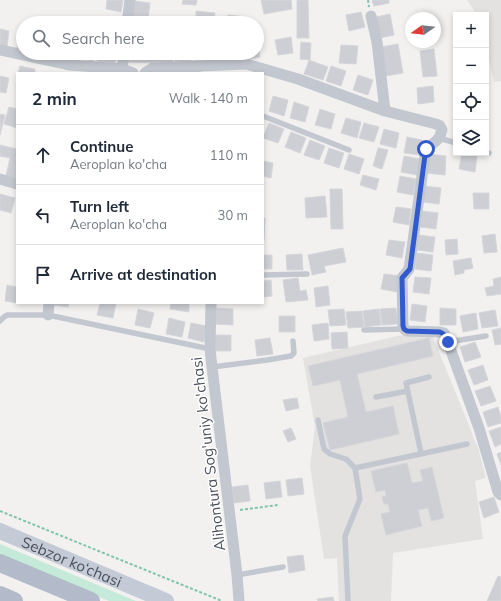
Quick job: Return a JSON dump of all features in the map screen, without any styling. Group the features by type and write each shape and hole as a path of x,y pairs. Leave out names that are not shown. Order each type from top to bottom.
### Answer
{"main road":[{"name":"Sebzor ko‘chasi","path":"0,563 91,601"},
{"path":"0,595 14,601"}],"street":[{"path":"128,16 130,0"},
{"path":"372,16 377,42 385,111"},
{"path":"0,50 16,55"},
{"path":"35,60 67,69 122,69 130,72"},
{"path":"122,69 123,60"},
{"path":"147,72 153,68 174,66 246,64 298,79 385,111 440,126 442,130 439,138 426,149 410,269 402,278 403,326 407,331 444,333 479,428 498,492 501,495"},
{"path":"0,179 16,184"},
{"path":"48,314 49,304"},
{"name":"Alihontura Sog'uniy ko'chasi","path":"211,304 210,349 239,601"},
{"name":"Sebzor ko‘chasi","path":"0,531 166,601"}],"lane":[{"path":"264,116 349,150"},
{"path":"439,138 453,142"},
{"path":"264,275 307,274"},
{"path":"0,321 7,315 48,314 210,349"},
{"path":"364,330 404,329"},
{"path":"448,342 486,336"},
{"path":"212,367 291,356 294,353 294,341"},
{"path":"421,453 406,383 429,377"},
{"path":"376,397 408,391"},
{"path":"318,420 324,449 330,454 346,459 355,468 360,499 345,536 348,601"},
{"path":"355,468 467,444"},
{"path":"237,575 283,567"}],"path":[{"path":"229,512 278,505"},
{"path":"0,511 222,601"}],"shaded area":[{"path":"467,0 501,0 501,81 494,82 489,60 489,12 475,12"},
{"path":"406,334 432,335 476,444 470,445 477,444 486,478 475,481 483,539 393,553 391,601 339,601 337,558 324,559 310,466 315,427 303,358"}],"green space":[{"path":"0,544 136,601 109,601 0,555"}],"building":[{"path":"107,0 123,0 121,12 106,9"},
{"path":"183,0 197,0 196,5 182,4"},
{"path":"261,0 291,0 292,9 264,14"},
{"path":"297,0 308,0 309,38 297,38"},
{"path":"372,0 389,0 389,3 374,6"},
{"path":"135,1 150,3 148,16 132,16"},
{"path":"196,11 215,13 215,16 196,16"},
{"path":"361,12 365,27 349,31 346,15"},
{"path":"390,14 394,35 380,38 376,17"},
{"path":"0,29 9,31 7,46 0,45"},
{"path":"291,37 293,53 278,55 275,40"},
{"path":"301,42 311,43 310,60 300,59"},
{"path":"398,44 403,73 386,76 381,47"},
{"path":"341,45 358,46 356,64 339,63"},
{"path":"434,49 437,76 423,77 420,51"},
{"path":"97,60 115,60 115,63"},
{"path":"126,60 157,60 157,63 126,62"},
{"path":"157,60 173,60 173,62 157,62"},
{"path":"175,60 191,61 175,61"},
{"path":"219,60 235,60 235,61"},
{"path":"309,60 328,67 323,80 304,74"},
{"path":"20,66 35,69 35,72 18,72"},
{"path":"331,66 346,71 341,86 326,81"},
{"path":"201,68 201,72 168,72 168,69"},
{"path":"358,75 373,80 368,95 353,90"},
{"path":"0,76 9,78 6,93 0,92"},
{"path":"433,86 434,102 418,104 417,88"},
{"path":"273,96 288,100 284,116 269,111"},
{"path":"294,102 309,107 305,122 290,118"},
{"path":"9,107 16,109 16,128 4,124"},
{"path":"320,109 335,114 331,129 315,125"},
{"path":"0,114 5,115 0,135"},
{"path":"346,118 361,122 357,138 341,133"},
{"path":"269,123 284,129 278,143 264,138"},
{"path":"364,123 379,127 374,142 359,138"},
{"path":"384,129 399,133 396,148 380,144"},
{"path":"291,132 306,138 300,153 285,147"},
{"path":"407,137 422,140 420,155 404,153"},
{"path":"310,140 325,146 319,160 304,155"},
{"path":"0,145 16,149 16,178 6,176 10,158 0,156"},
{"path":"329,148 344,153 339,168 324,163"},
{"path":"378,148 388,150 382,169 373,166"},
{"path":"349,154 364,159 359,174 344,169"},
{"path":"428,154 446,156 445,175 426,173"},
{"path":"404,156 420,159 417,175 401,172"},
{"path":"461,156 477,156 475,172 459,169"},
{"path":"264,161 273,163 271,178 264,176"},
{"path":"363,175 379,179 376,190 360,185"},
{"path":"400,176 416,179 413,195 397,192"},
{"path":"425,186 441,188 439,204 423,202"},
{"path":"330,189 342,189 343,229 331,229"},
{"path":"473,193 489,193 489,209 474,209"},
{"path":"0,194 15,198 11,213 0,210"},
{"path":"325,196 327,217 306,218 305,198"},
{"path":"396,207 411,209 409,225 393,222"},
{"path":"422,211 438,213 436,229 420,227"},
{"path":"264,218 265,218 264,241"},
{"path":"495,234 497,252 484,253 482,236"},
{"path":"419,235 435,237 433,252 417,250"},
{"path":"457,239 458,254 446,255 445,240"},
{"path":"389,240 405,242 402,258 386,255"},
{"path":"343,248 346,262 324,266 326,272 312,275 308,255"},
{"path":"417,253 433,255 431,271 415,269"},
{"path":"302,254 303,270 287,270 286,255"},
{"path":"264,255 272,255 272,269 264,269"},
{"path":"471,258 473,268 464,270 464,273 455,275 453,261"},
{"path":"384,274 400,276 397,292 381,289"},
{"path":"415,277 431,278 429,294 413,292"},
{"path":"501,277 501,294 487,296 485,288 494,286 493,279"},
{"path":"298,278 300,291 306,290 308,300 286,302 283,280"},
{"path":"271,280 272,296 264,297 264,281"},
{"path":"7,285 16,287 16,303 5,301"},
{"path":"328,286 330,305 316,307 314,288"},
{"path":"53,304 69,304 68,307"},
{"path":"100,304 116,304 113,318 97,315"},
{"path":"171,304 189,304 189,312 170,309"},
{"path":"412,304 427,306 425,322 410,320"},
{"path":"216,308 233,309 233,325 216,324"},
{"path":"396,308 398,324 382,325 380,309"},
{"path":"440,308 456,309 456,325 440,325"},
{"path":"138,309 154,313 150,328 135,325"},
{"path":"344,309 346,325 330,326 328,310"},
{"path":"379,309 381,325 365,327 363,311"},
{"path":"495,310 498,326 482,328 479,313"},
{"path":"362,311 364,327 348,328 346,312"},
{"path":"476,313 478,329 463,332 460,316"},
{"path":"279,316 295,316 295,332 279,332"},
{"path":"169,318 185,322 182,337 166,334"},
{"path":"191,323 207,326 204,342 188,338"},
{"path":"328,323 329,339 314,341 312,325"},
{"path":"501,328 501,344 495,345 492,330"},
{"path":"347,332 348,348 332,349 331,333"},
{"path":"215,335 231,335 231,351 215,351"},
{"path":"270,338 273,354 257,356 255,340"},
{"path":"429,338 433,356 357,374 366,412 393,406 399,434 330,450 323,423 348,417 340,380 313,386 308,366"},
{"path":"475,342 481,357 465,362 460,347"},
{"path":"483,365 488,380 474,385 468,370"},
{"path":"490,386 496,401 481,406 475,391"},
{"path":"297,398 299,408 286,411 283,400"},
{"path":"498,407 501,423 488,427 483,412"},
{"path":"501,427 501,444 495,447 489,431"},
{"path":"291,428 296,439 288,442 283,431"},
{"path":"501,452 501,465 497,454"},
{"path":"407,463 412,483 423,481 420,470 432,467 444,518 431,521 428,508 418,510 422,526 386,535 381,514 390,512 388,504 384,504 382,497 386,496 385,490 376,492 371,471"},
{"path":"302,478 304,494 288,496 286,480"},
{"path":"280,481 282,497 266,499 264,483"},
{"path":"248,485 250,501 234,503 232,487"},
{"path":"494,497 499,512 484,518 479,502"},
{"path":"303,555 305,570 289,573 287,557"},
{"path":"498,576 501,577 501,601 487,601"},
{"path":"333,597 334,601 318,601 317,599"}],"route":[{"path":"426,149 410,269 402,278 403,326 407,331 444,333 448,342"}]}
